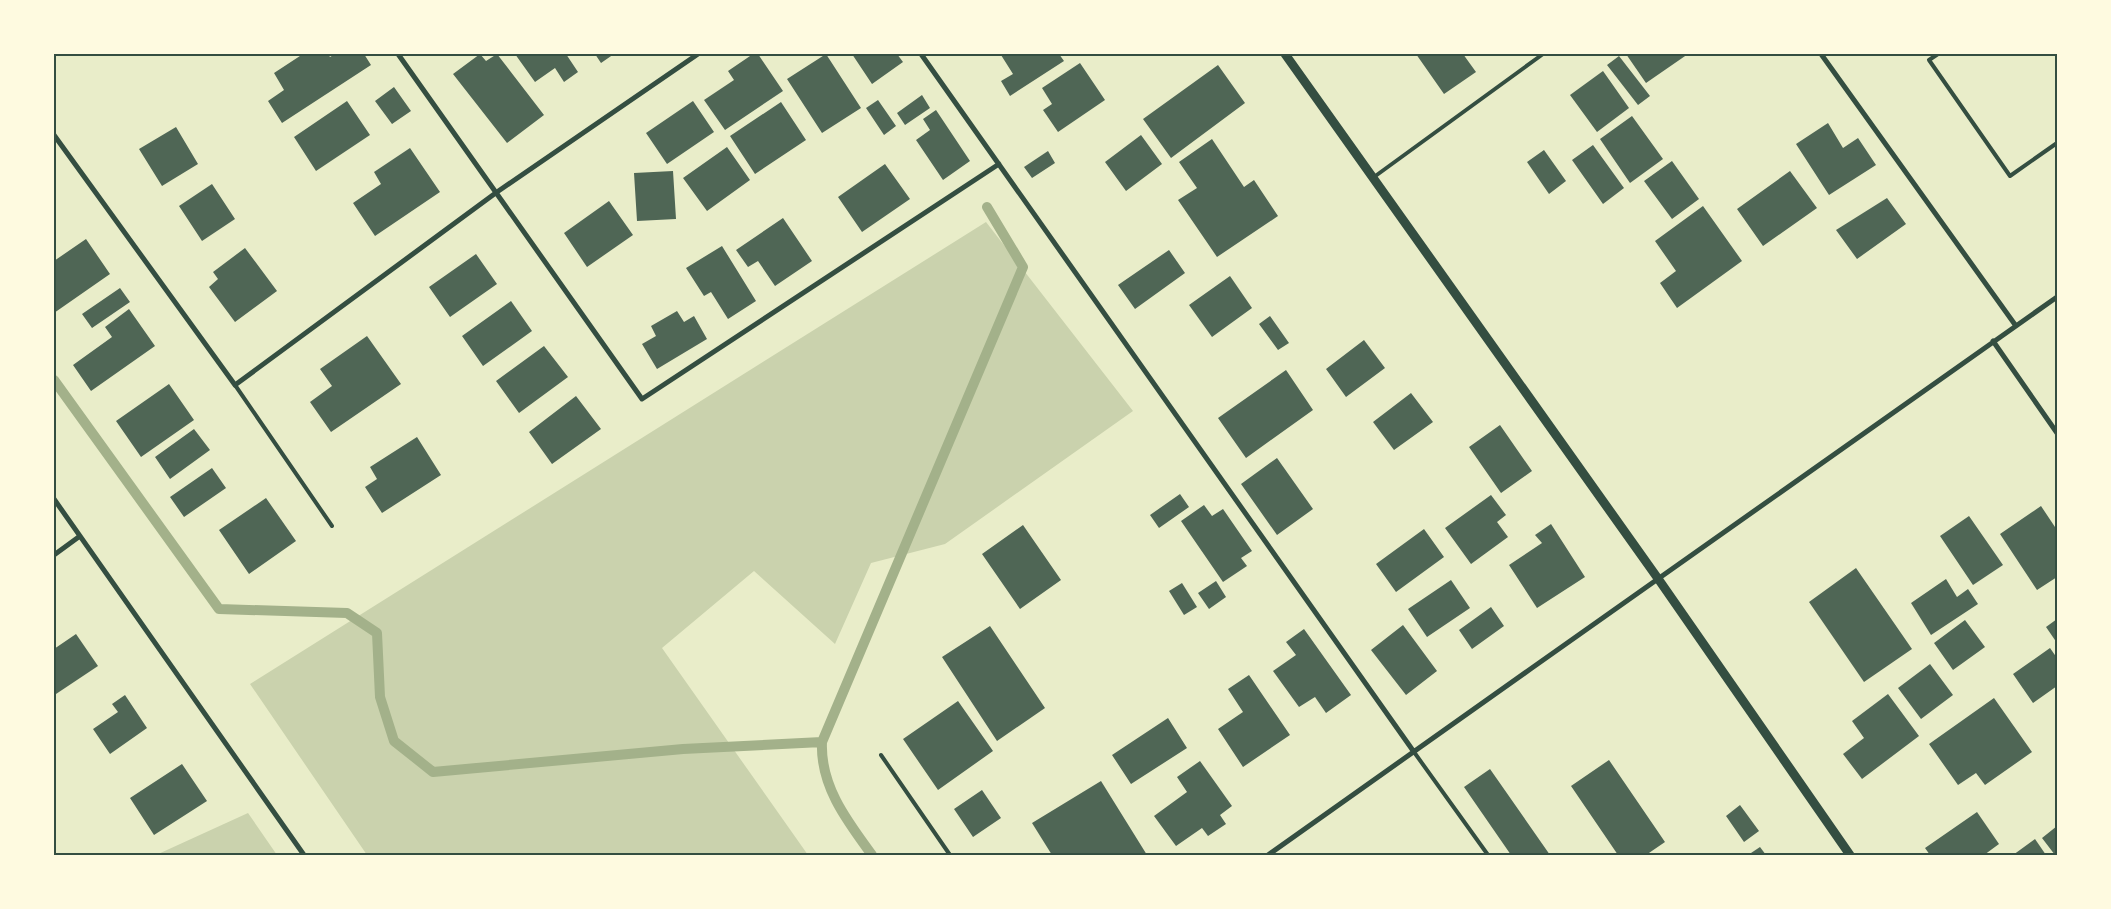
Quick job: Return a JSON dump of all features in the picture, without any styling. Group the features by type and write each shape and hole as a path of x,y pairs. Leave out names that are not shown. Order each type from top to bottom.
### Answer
{"street":[{"path":"398,54 642,399 999,164"},
{"path":"54,135 235,385 497,192 698,54"},
{"path":"921,54 1414,752"},
{"path":"1285,54 1659,580 1850,855"},
{"path":"1821,54 2016,326"},
{"path":"1268,855 2057,297"},
{"path":"1993,341 2057,433"},
{"path":"54,498 304,855"},
{"path":"54,555 80,536"}],"lane":[{"path":"1372,178 1543,54"},
{"path":"1938,54 1929,60 2010,176 2057,143"},
{"path":"235,385 332,526"},
{"path":"1414,752 1488,855"},
{"path":"881,755 950,855"}],"green space":[{"path":"986,222 1133,411 945,544 871,563 835,644 754,571 662,648 808,855 367,855 250,684"},
{"path":"248,813 277,855 156,855"}],"building":[{"path":"303,54 328,54 330,57 335,54 364,54 371,65 282,123 268,101 284,90 274,73"},
{"path":"480,54 486,61 497,54 544,115 507,143 453,74"},
{"path":"515,54 566,54 578,72 564,82 555,68 535,82"},
{"path":"595,54 614,54 601,63"},
{"path":"753,54 758,54 783,91 725,130 704,100 734,80 728,71"},
{"path":"826,54 861,108 822,133 787,79"},
{"path":"852,54 897,54 903,62 872,84"},
{"path":"1059,54 1064,61 1010,96 1001,81 1013,74 1001,55"},
{"path":"1416,54 1463,54 1476,72 1444,94"},
{"path":"1626,54 1688,54 1646,83"},
{"path":"1619,56 1650,96 1638,105 1607,65"},
{"path":"1080,63 1105,100 1058,132 1043,110 1052,104 1042,88"},
{"path":"1218,65 1245,103 1171,158 1143,119"},
{"path":"1603,71 1629,108 1597,132 1570,95"},
{"path":"394,87 411,111 392,124 375,101"},
{"path":"922,95 930,108 905,125 897,113"},
{"path":"878,100 896,126 884,135 866,108"},
{"path":"347,101 370,135 316,171 294,137"},
{"path":"693,101 714,132 667,164 646,133"},
{"path":"781,102 806,140 755,174 730,136"},
{"path":"936,110 970,161 943,180 916,140 930,130 923,119"},
{"path":"1632,116 1663,159 1630,183 1600,139"},
{"path":"1828,123 1843,148 1858,138 1876,165 1829,195 1796,144"},
{"path":"176,127 198,164 162,186 139,149"},
{"path":"1141,135 1162,164 1126,191 1105,162"},
{"path":"1212,139 1244,187 1254,180 1278,216 1217,257 1178,200 1197,188 1179,162"},
{"path":"1593,145 1624,188 1603,204 1572,160"},
{"path":"727,147 750,180 707,211 683,178"},
{"path":"410,148 440,192 375,236 353,203 381,184 374,172"},
{"path":"1544,150 1566,181 1549,194 1527,162"},
{"path":"1048,151 1055,163 1032,178 1024,167"},
{"path":"1672,161 1699,199 1672,219 1644,181"},
{"path":"885,164 910,199 862,232 838,197"},
{"path":"673,171 676,219 637,221 634,173"},
{"path":"1790,171 1817,208 1763,246 1737,209"},
{"path":"212,184 235,219 202,241 179,206"},
{"path":"1887,198 1906,224 1857,259 1836,230"},
{"path":"609,201 633,235 587,267 564,233"},
{"path":"1703,206 1742,261 1677,308 1660,283 1676,271 1655,241"},
{"path":"783,218 812,261 775,286 758,261 748,267 736,250"},
{"path":"86,239 110,274 54,313 54,261"},
{"path":"722,246 756,301 728,319 711,292 704,296 686,268"},
{"path":"245,248 277,291 235,322 209,287 218,279 213,272"},
{"path":"1169,250 1185,273 1135,309 1118,285"},
{"path":"476,254 497,284 450,317 429,287"},
{"path":"1230,276 1252,308 1212,337 1189,305"},
{"path":"120,288 130,302 92,328 82,314"},
{"path":"511,301 532,331 483,366 462,336"},
{"path":"129,309 155,346 91,391 73,365 112,337 105,327"},
{"path":"677,311 684,322 694,316 707,339 657,369 642,344 656,336 651,326"},
{"path":"1270,316 1289,343 1278,350 1259,324"},
{"path":"367,336 401,384 331,432 310,402 332,386 320,369"},
{"path":"1364,340 1385,368 1346,397 1326,369"},
{"path":"544,346 568,377 519,413 496,381"},
{"path":"1286,370 1313,410 1246,458 1218,418"},
{"path":"169,384 194,420 141,457 116,421"},
{"path":"1411,393 1433,422 1394,450 1373,422"},
{"path":"576,396 601,429 552,464 529,432"},
{"path":"1500,425 1532,471 1501,493 1469,447"},
{"path":"194,429 210,450 170,479 155,457"},
{"path":"417,437 441,475 382,513 365,487 377,479 370,467"},
{"path":"1277,458 1313,509 1277,535 1241,484"},
{"path":"212,468 226,488 184,517 170,497"},
{"path":"1180,494 1189,507 1159,528 1150,515"},
{"path":"1491,495 1506,515 1497,522 1508,537 1471,564 1445,528"},
{"path":"266,498 296,541 249,574 219,530"},
{"path":"1204,505 1212,516 1223,509 1252,551 1241,558 1247,566 1223,582 1181,521"},
{"path":"2041,506 2057,530 2057,577 2037,590 2000,534"},
{"path":"1969,516 2003,565 1973,585 1940,536"},
{"path":"1551,524 1585,577 1537,608 1509,565 1542,543 1535,535"},
{"path":"1023,525 1061,580 1020,609 982,554"},
{"path":"1424,529 1444,557 1396,592 1376,564"},
{"path":"1856,568 1912,649 1864,682 1809,602"},
{"path":"1946,579 1957,597 1968,589 1978,604 1931,635 1911,603"},
{"path":"1451,580 1470,608 1427,637 1408,609"},
{"path":"1216,581 1226,597 1209,609 1198,593"},
{"path":"1182,583 1197,607 1184,615 1169,591"},
{"path":"1491,607 1504,626 1472,649 1459,630"},
{"path":"2057,619 2057,643 2046,627"},
{"path":"1965,620 1985,647 1953,670 1934,643"},
{"path":"1403,625 1437,671 1406,695 1371,650"},
{"path":"990,626 1045,708 997,741 942,657"},
{"path":"1304,629 1351,695 1326,713 1315,697 1299,707 1273,671 1296,655 1286,642"},
{"path":"76,634 98,666 56,694 54,691 54,649"},
{"path":"2050,648 2057,658 2057,686 2033,703 2013,674"},
{"path":"1930,664 1953,695 1921,719 1898,688"},
{"path":"1249,675 1290,735 1243,767 1218,729 1243,712 1228,689"},
{"path":"1888,694 1919,736 1862,779 1843,754 1864,738 1852,721"},
{"path":"125,695 147,728 110,754 93,729 118,712 112,704"},
{"path":"1994,698 2032,752 1985,785 1976,773 1958,785 1929,744"},
{"path":"958,701 993,751 938,790 903,739"},
{"path":"1168,718 1187,748 1131,784 1112,755"},
{"path":"1609,760 1665,842 1646,855 1618,855 1571,786"},
{"path":"1200,761 1232,806 1220,815 1226,824 1208,836 1202,828 1176,846 1154,816 1187,792 1177,777"},
{"path":"182,764 207,801 154,835 130,798"},
{"path":"1490,769 1550,855 1511,855 1464,787"},
{"path":"1101,781 1147,855 1052,855 1032,823"},
{"path":"982,790 1001,818 973,837 954,809"},
{"path":"1740,805 1759,831 1744,842 1726,816"},
{"path":"1977,812 1999,844 1984,855 1930,855 1925,848"},
{"path":"2057,826 2057,855 2055,855 2042,838"},
{"path":"2035,839 2046,855 2013,855"},
{"path":"1760,847 1766,855 1748,855"}],"waterway":[{"path":"872,855 853,829 830,788 825,773 822,742 1023,267 987,207"},
{"path":"54,380 219,609 347,613 377,633 380,697 394,741 433,772 683,749 822,742"}]}
